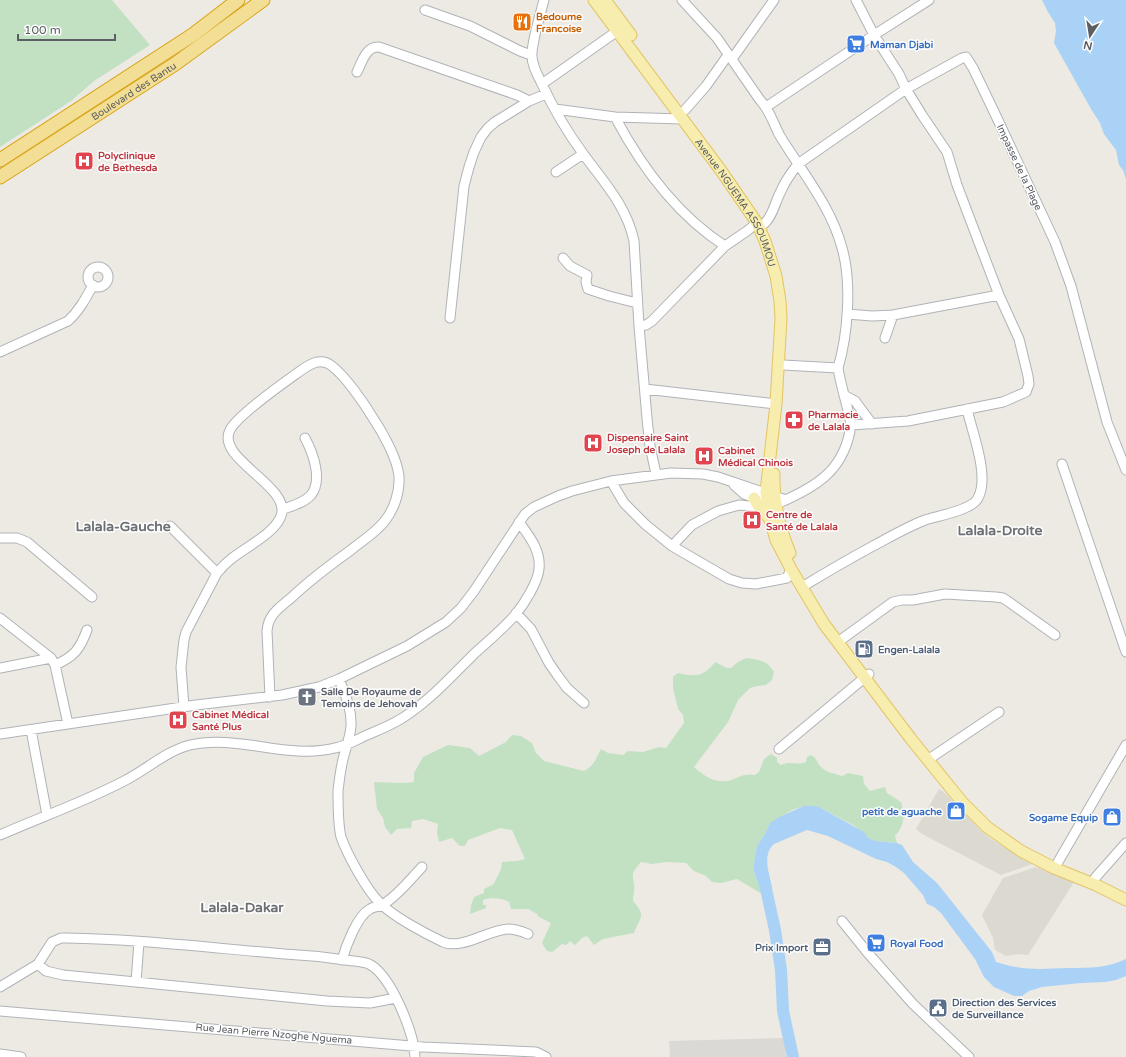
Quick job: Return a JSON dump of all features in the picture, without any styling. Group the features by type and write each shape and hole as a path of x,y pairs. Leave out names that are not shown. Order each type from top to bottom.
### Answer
{"highway":[{"name":"Boulevard des Bantu","path":"0,160 194,34 238,0"},
{"name":"Boulevard des Bantu","path":"0,177 175,64 263,0"}],"main road":[{"name":"Avenue NGUEMA ASSOUMOU","path":"594,0 621,28"},
{"name":"Avenue NGUEMA ASSOUMOU","path":"605,0 621,28 684,114 722,172 760,223 776,254 786,303 783,365 774,439"},
{"name":"Avenue NGUEMA ASSOUMOU","path":"760,223 776,276 780,301 781,318 774,439"},
{"path":"774,439 769,500 770,519 776,540 791,569 935,770 962,802 987,827 1021,851 1126,900"},
{"path":"769,500 804,586 824,624 965,796 998,827 1030,849 1095,878 1126,894"}],"street":[{"path":"544,0 531,55 536,70 546,94 564,126 625,213 631,227 634,241 637,303 650,446 656,474"},
{"path":"672,546 692,525 718,511 739,505 802,493 828,474 842,456 850,434 851,425 849,409 844,395 838,368 841,359 847,314 846,272 842,248 826,209 778,132 766,107 717,38 682,0"},
{"path":"555,109 615,117 684,114 774,0"},
{"path":"851,425 908,421 967,409 1009,399 1026,392 1029,384 1019,339 999,295 946,152 874,35 856,0"},
{"path":"766,107 929,0"},
{"path":"425,10 470,26 531,55"},
{"path":"542,84 621,28"},
{"path":"357,72 368,51 375,46 517,95 529,101"},
{"name":"Impasse de la Plage","path":"760,223 768,220 780,191 798,164 906,89 966,57 970,62 1055,242 1071,286 1107,422 1126,470"},
{"path":"450,318 461,208 464,186 470,162 481,137 488,128 529,101 546,94"},
{"path":"615,117 641,160 671,200 708,234 724,246"},
{"path":"556,172 583,154"},
{"path":"639,326 646,325 652,321 724,246 760,223"},
{"path":"563,258 570,266 587,275 586,282 588,289 637,303"},
{"path":"0,352 68,321 73,317 85,301 93,285"},
{"path":"847,314 872,316 893,315 999,295"},
{"path":"885,338 893,315"},
{"path":"184,707 181,667 186,632 218,573 224,565 271,529 281,516 283,509 281,501 274,491 243,463 233,451 229,433 231,427 246,413 288,380 310,364 320,361 331,365 341,375 368,409 380,429 396,465 399,476 398,493 393,509 384,523 302,587 270,617 267,624 267,631 270,697"},
{"path":"783,365 838,368"},
{"path":"645,389 776,404"},
{"path":"844,395 855,401 872,424"},
{"path":"804,586 902,531 925,520 971,505 978,500 982,480 981,467 967,409"},
{"path":"283,509 306,499 312,494 316,485 315,461 312,450 305,438"},
{"path":"1062,464 1126,652"},
{"path":"0,734 184,707 301,692 339,679 407,646 446,622 461,608 525,514 534,507 558,496 611,481 671,473 703,474 730,481 769,500"},
{"path":"611,481 624,503 646,525 672,546 729,579 742,583 756,584 774,582 787,578 791,569"},
{"path":"730,481 744,494 769,500"},
{"path":"0,834 125,781 165,756 190,745 202,743 226,743 283,750 328,750 347,744 385,728 426,701 516,614 532,587 539,570 536,546 519,522"},
{"path":"170,526 218,573"},
{"path":"0,538 17,538 27,542 92,597"},
{"path":"842,639 893,602 945,594 1003,598 1056,635"},
{"path":"516,614 531,629 549,663 567,688 584,703"},
{"path":"0,618 53,661 68,724"},
{"path":"0,668 66,660 73,656 81,644 87,630"},
{"path":"780,749 867,676"},
{"path":"339,679 347,700 351,726 341,766 338,792 341,836 366,886 383,906 425,933 445,943 458,943 472,940 496,931 507,929 516,929 528,934"},
{"path":"932,757 999,712"},
{"path":"31,730 47,815"},
{"path":"1058,862 1126,745"},
{"path":"1095,878 1126,843"},
{"path":"342,960 347,943 363,914 376,906 383,906 422,868"},
{"path":"842,921 912,1004 969,1057"},
{"path":"0,987 38,964 52,942 61,938 139,942 342,960 369,964 383,976 396,998 414,1046 415,1057"},
{"path":"136,982 139,942"},
{"path":"38,964 46,971 63,975 333,1002 370,1003 396,998"},
{"name":"Rue Jean Pierre Nzoghe Nguema","path":"0,1011 414,1046 536,1052 546,1057"},
{"path":"0,1054 22,1057"}],"shaded area":[{"path":"939,789 944,792 980,830 991,839 1032,864 1001,875 922,834 916,829"},
{"path":"1036,867 1074,882 1028,955 1019,954 1006,956 995,950 993,938 982,915 1003,878"},
{"path":"784,1038 786,1057 670,1057 669,1041"}],"green space":[{"path":"0,0 112,0 150,45 94,81 71,101 0,147"},
{"path":"746,658 759,660 768,665 774,672 772,680 766,685 750,688 738,700 728,722 694,767 711,779 726,781 745,775 755,775 759,772 764,759 771,754 777,758 777,762 781,765 806,762 807,757 811,755 823,769 842,776 848,773 863,776 864,784 870,791 885,787 887,793 901,802 903,820 901,828 895,836 897,843 876,841 868,838 855,826 819,807 804,806 792,810 770,823 757,846 753,869 762,894 737,879 721,883 712,882 706,876 694,871 686,863 665,862 652,864 641,862 634,871 633,875 633,901 640,910 641,914 634,933 603,939 594,945 587,936 582,938 575,945 570,941 566,945 562,944 552,952 547,951 542,943 551,923 528,909 511,909 509,902 490,898 483,900 483,905 486,905 486,908 470,914 474,897 484,893 484,889 494,884 502,862 525,859 512,830 500,828 468,840 465,846 460,846 452,838 439,842 437,833 438,824 423,819 412,821 411,828 397,829 391,835 385,827 383,818 377,809 374,782 414,782 414,773 423,757 448,745 470,748 479,756 506,742 512,735 521,736 532,743 536,753 544,761 584,771 592,764 601,749 608,753 623,755 628,751 643,752 659,747 666,748 684,723 683,715 678,709 673,688 673,677 678,673 699,675 707,671 715,662 727,668 731,668"}],"water":[{"path":"1042,0 1126,0 1126,179 1123,170 1119,165 1116,150 1104,134 1100,123 1054,43 1056,31 1055,23"},
{"path":"804,806 819,807 864,832 868,838 876,841 897,843 902,845 913,862 937,883 992,952 996,962 1015,967 1050,969 1098,967 1126,959 1126,976 1105,982 1042,987 1029,991 1022,996 1014,996 994,987 984,977 975,959 941,913 934,907 927,904 923,895 904,873 887,862 876,859 828,836 807,830 774,844 770,848 767,864 772,888 762,894 753,869 757,846 770,823 779,817"}],"waterway":[{"path":"763,875 775,930 781,970 783,1011 793,1057"}],"place":[{"name":"Bedoume Francoise","path":"522,22"},
{"name":"Maman Djabi","path":"856,44"},
{"name":"Polyclinique de Bethesda","path":"84,161"},
{"name":"Pharmacie de Lalala","path":"794,420"},
{"name":"Dispensaire Saint Joseph de Lalala","path":"593,443"},
{"name":"Cabinet Médical Chinois","path":"704,456"},
{"name":"Centre de Santé de Lalala","path":"752,520"},
{"name":"Engen-Lalala","path":"864,649"},
{"name":"Salle De Royaume de Temoins de Jehovah","path":"307,697"},
{"name":"Cabinet Médical Santé Plus","path":"178,720"},
{"name":"petit de aguache","path":"956,811"},
{"name":"Sogame Equip","path":"1112,817"},
{"name":"Royal Food","path":"876,943"},
{"name":"Prix Import","path":"822,947"},
{"name":"Direction des Services de Surveillance","path":"938,1008"}],"district":[{"name":"Lalala-Gauche","path":"123,526"},
{"name":"Lalala-Droite","path":"1000,530"},
{"name":"Lalala-Dakar","path":"242,907"}]}
